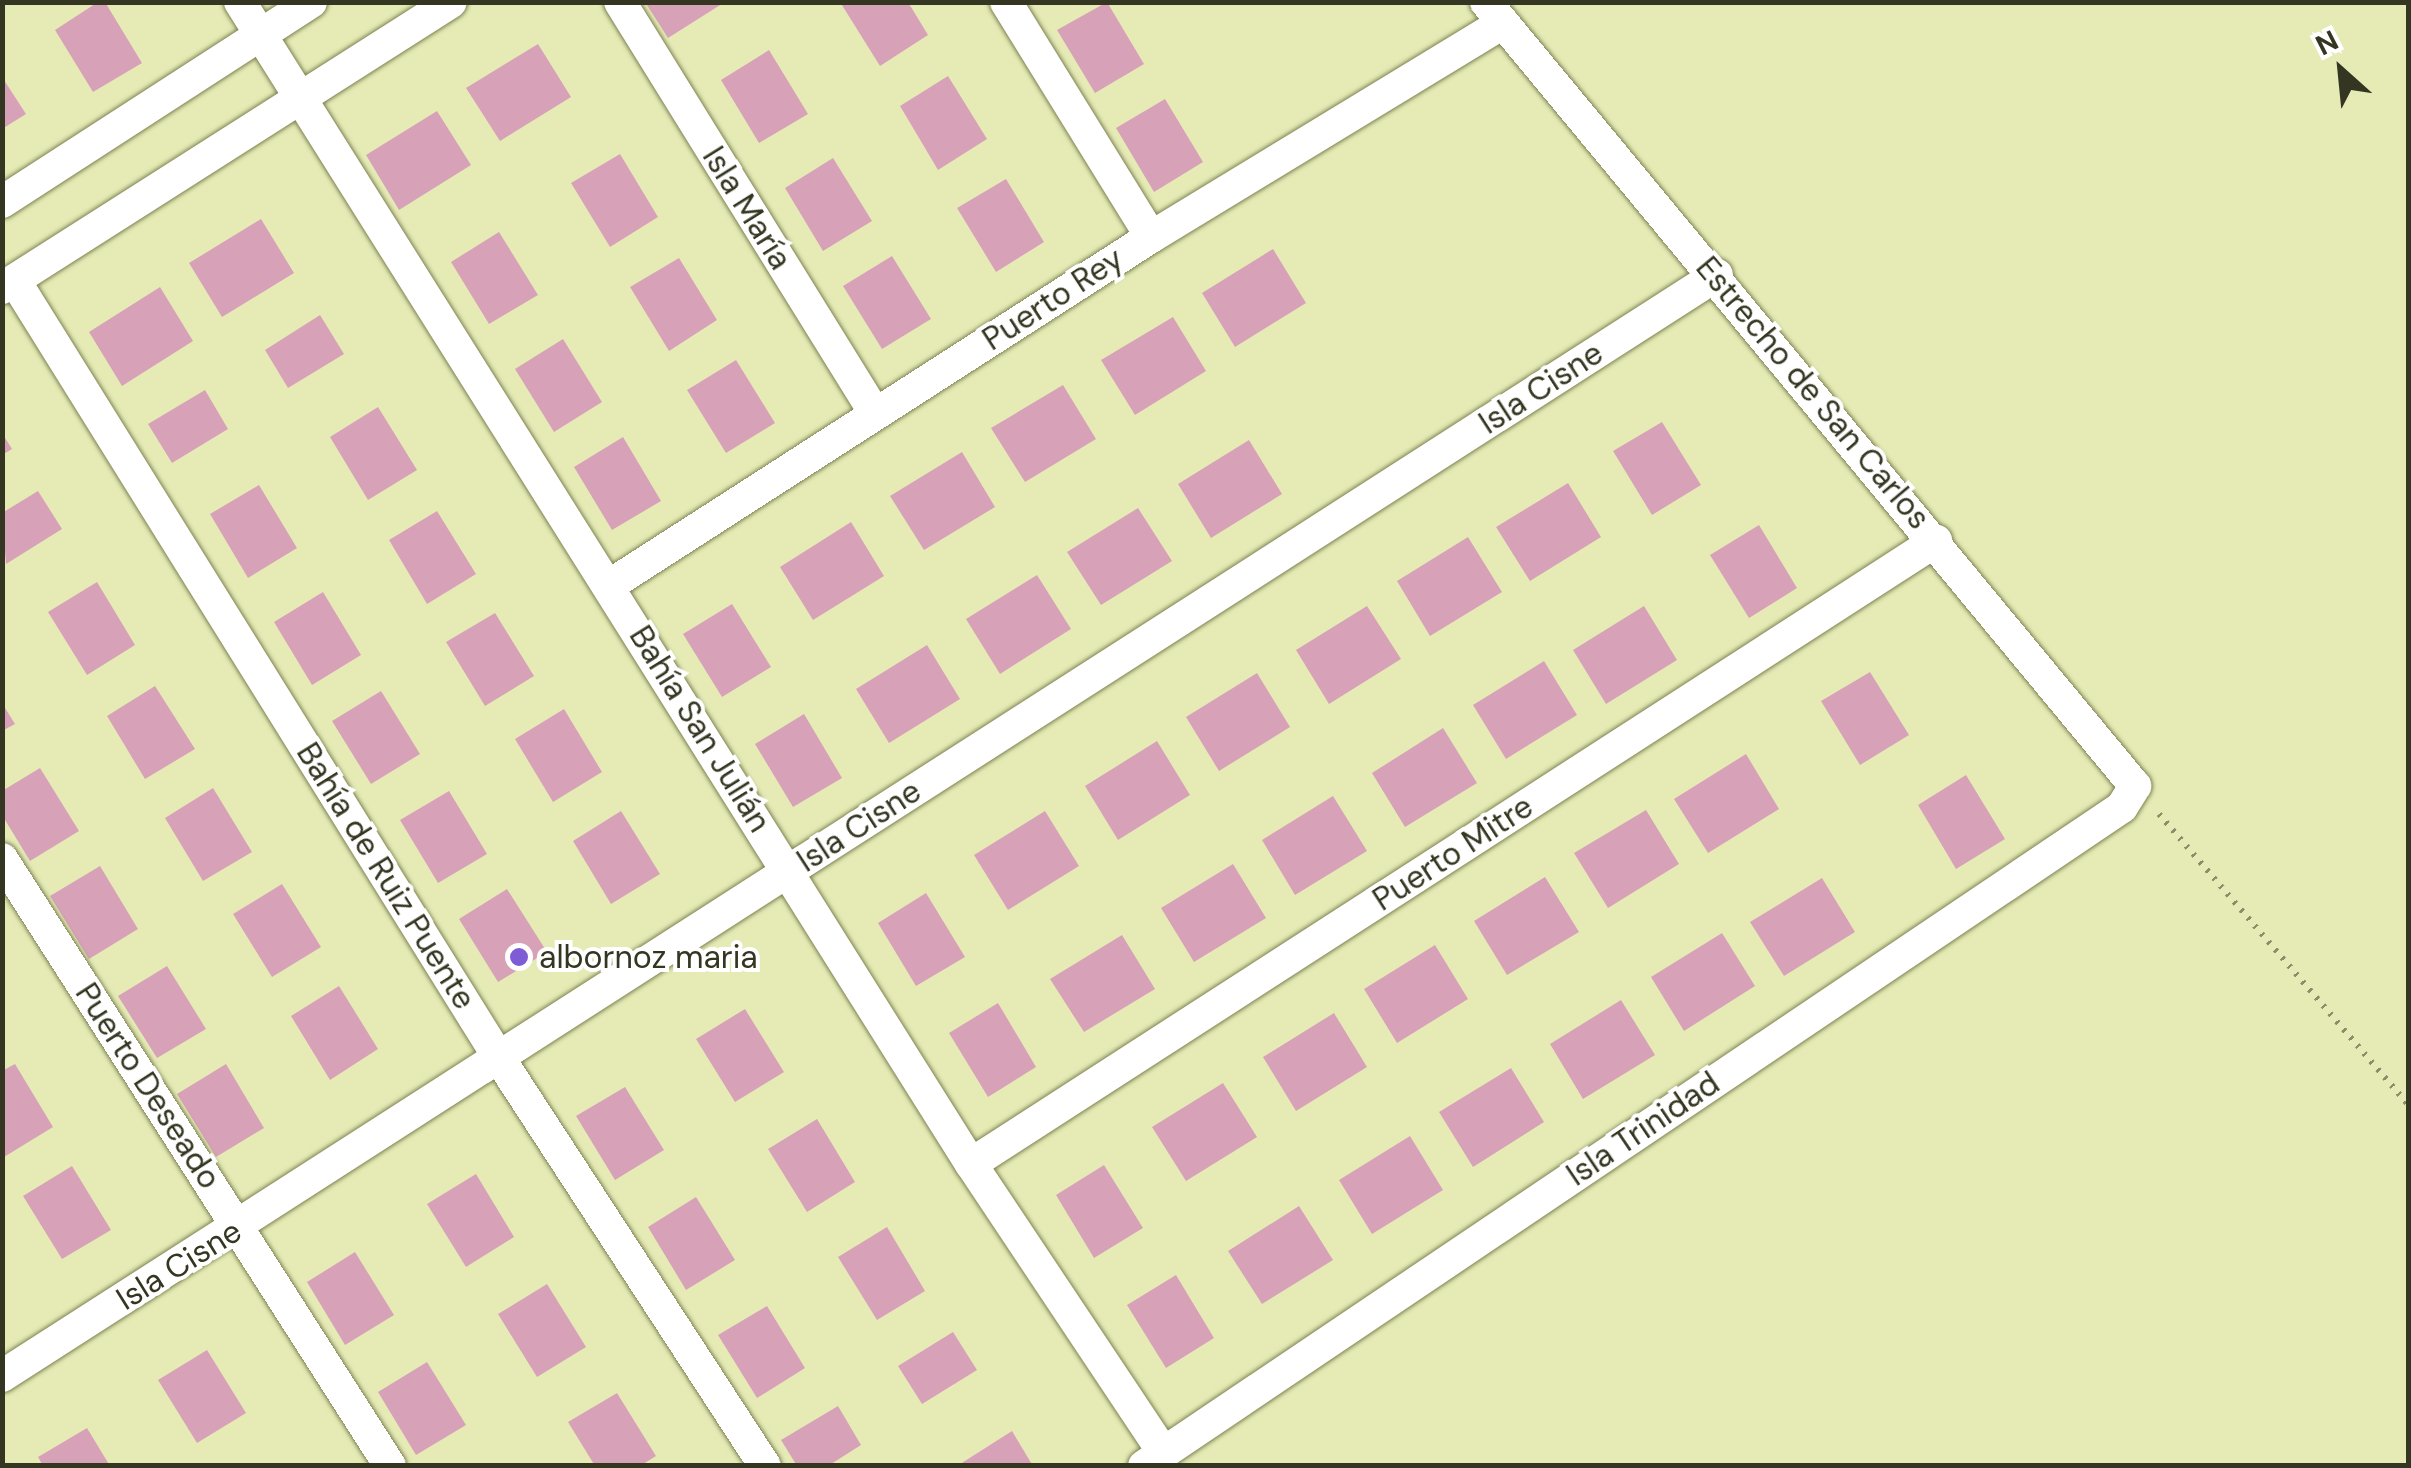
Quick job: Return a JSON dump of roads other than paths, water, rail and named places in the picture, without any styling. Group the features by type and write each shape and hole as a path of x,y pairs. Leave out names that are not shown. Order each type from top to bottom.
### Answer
{"street":[{"name":"Bahía San Julián","path":"240,2 305,98 610,584 1154,1459"},
{"path":"2,202 311,2"},
{"path":"9,285 452,2"},
{"name":"Isla María","path":"620,2 875,413"},
{"path":"1006,2 1151,237"},
{"name":"Puerto Rey","path":"610,584 1494,13"},
{"name":"Estrecho de San Carlos","path":"1494,13 1716,275 2135,786"},
{"name":"Isla Cisne","path":"2,1376 1716,275"},
{"name":"Bahía de Ruiz Puente","path":"9,285 499,1058 764,1466"},
{"name":"Puerto Mitre","path":"971,1164 1936,542"},
{"name":"Isla Trinidad","path":"1154,1459 2122,806 2135,786"},
{"name":"Puerto Deseado","path":"2,859 390,1466"}],"place":[{"name":"albornoz maria","path":"519,957"}]}
